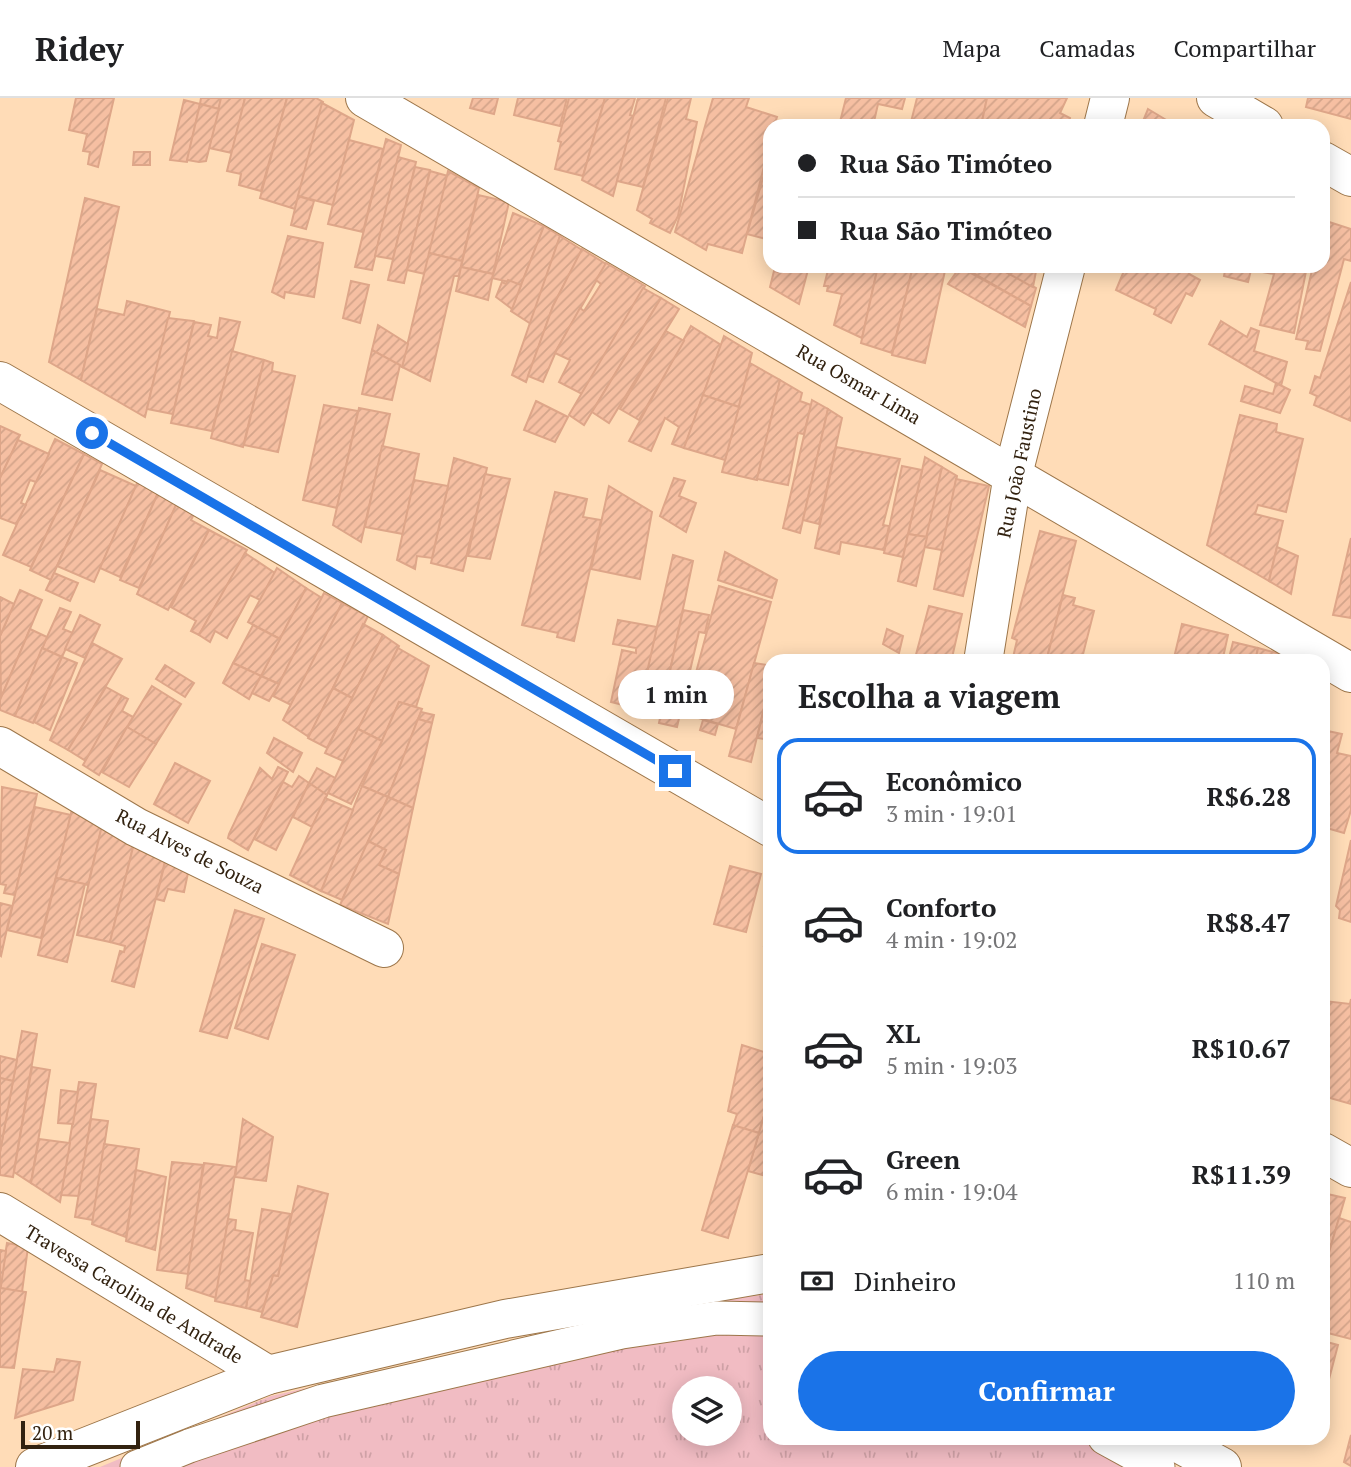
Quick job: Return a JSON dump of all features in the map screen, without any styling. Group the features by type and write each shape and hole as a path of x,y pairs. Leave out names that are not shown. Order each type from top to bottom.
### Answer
{"street":[{"name":"Rua Osmar Lima","path":"365,98 1319,654"},
{"path":"1104,119 1110,98"},
{"path":"1216,98 1252,119"},
{"path":"1330,165 1351,177"},
{"name":"Rua João Faustino","path":"984,654 1013,474 1064,273"},
{"path":"0,380 763,823"},
{"name":"Rua Osmar Lima","path":"1330,661 1351,673"},
{"name":"Rua Alves de Souza","path":"0,746 136,827 384,948"},
{"path":"1330,1156 1351,1168"},
{"name":"Travessa Carolina de Andrade","path":"0,1212 268,1375"},
{"path":"35,1467 268,1375 505,1319 763,1274"},
{"path":"137,1467 189,1446 323,1401 622,1332 717,1318 763,1318"},
{"path":"1118,1445 1158,1467"},
{"path":"1182,1445 1222,1467"}],"green space":[{"path":"763,1295 763,1445 1127,1445 1168,1467 100,1467 271,1396 667,1307"}],"building":[{"path":"76,98 114,98 98,167 88,164 90,152 83,151 87,134 69,130"},
{"path":"201,98 221,98 219,109 200,104"},
{"path":"221,98 245,98 232,153 209,148"},
{"path":"245,98 287,98 261,191 239,185 241,174 227,171"},
{"path":"287,98 316,98 323,102 295,209 260,198"},
{"path":"473,98 498,98 494,114 470,108"},
{"path":"518,98 567,98 560,126 514,115"},
{"path":"569,98 605,98 583,176 555,169 561,142 558,141"},
{"path":"605,98 635,98 630,115 634,116 613,196 582,180"},
{"path":"638,98 666,98 643,187 617,181"},
{"path":"668,98 691,98 686,119 697,122 678,216 670,233 650,223 652,219 637,210"},
{"path":"713,98 749,98 746,107 777,117 763,119 763,170 742,253 708,244 706,250 675,232"},
{"path":"846,98 905,98 902,109 878,104 875,119 841,119"},
{"path":"917,98 987,98 982,119 912,119"},
{"path":"987,98 1067,98 1060,113 1070,118 1070,119 982,119"},
{"path":"1308,98 1351,98 1351,119 1306,107"},
{"path":"184,100 200,104 187,162 170,160"},
{"path":"322,103 354,120 333,205 298,196"},
{"path":"200,104 219,109 206,161 199,162 187,160"},
{"path":"1148,109 1165,119 1144,119"},
{"path":"386,139 401,145 372,270 355,267"},
{"path":"349,140 383,149 363,232 328,224"},
{"path":"134,152 150,152 150,165 133,165"},
{"path":"398,157 416,162 393,259 375,256"},
{"path":"415,167 430,170 404,283 388,280"},
{"path":"430,171 448,176 425,274 407,270"},
{"path":"448,171 479,188 462,261 429,253"},
{"path":"763,178 763,238 747,234"},
{"path":"478,195 509,202 493,274 461,267"},
{"path":"298,196 314,201 306,229 291,225"},
{"path":"85,198 119,207 81,380 49,362"},
{"path":"513,213 544,226 521,285 492,278"},
{"path":"1330,222 1351,229 1351,261 1344,259 1320,351 1306,349 1308,341 1296,339 1311,273 1330,273"},
{"path":"544,226 560,236 531,324 511,311"},
{"path":"288,236 323,243 314,297 285,292 284,298 272,292"},
{"path":"560,236 582,250 553,306 526,382 512,375"},
{"path":"582,249 606,264 557,349 543,382 528,376 553,306"},
{"path":"429,253 462,261 459,276 454,276 430,381 402,367"},
{"path":"606,263 645,286 582,394 559,382 570,360 555,353 580,308 584,311 601,284 596,280"},
{"path":"461,267 493,274 488,300 456,291"},
{"path":"774,273 807,273 799,304 770,287"},
{"path":"827,273 876,273 862,338 834,325 842,294 827,291 828,286 824,286"},
{"path":"876,273 911,273 892,353 861,343"},
{"path":"911,273 944,273 925,363 892,355"},
{"path":"956,273 971,273 1031,306 1025,327 948,284"},
{"path":"973,273 1008,273 1036,288 1031,306"},
{"path":"1008,273 1036,273 1033,287"},
{"path":"1123,273 1189,273 1200,280 1192,296 1186,293 1171,323 1154,314 1156,309 1116,290"},
{"path":"1225,273 1250,273 1248,282 1224,276"},
{"path":"1268,273 1306,273 1294,333 1260,325 1274,274"},
{"path":"508,280 521,285 512,309 496,297 502,282 506,284"},
{"path":"351,281 369,285 360,323 343,318"},
{"path":"1351,282 1351,421 1314,405 1317,396 1310,393 1315,376 1320,378"},
{"path":"643,288 661,298 584,425 569,415"},
{"path":"661,298 679,309 609,423 592,412"},
{"path":"127,301 170,312 145,417 81,380 97,309 124,315"},
{"path":"168,318 194,321 173,414 147,409"},
{"path":"220,318 240,322 212,431 171,423 194,322 211,325 208,336 217,338"},
{"path":"1221,321 1247,337 1251,328 1259,331 1254,351 1287,362 1281,386 1209,344"},
{"path":"378,325 408,344 402,367 372,350"},
{"path":"691,326 721,345 684,448 672,444 679,427 665,418 651,451 629,441"},
{"path":"666,331 684,341 639,420 620,409"},
{"path":"724,336 752,353 739,407 703,395"},
{"path":"372,350 400,365 392,400 362,394"},
{"path":"232,351 264,360 243,447 211,438"},
{"path":"264,360 273,363 272,371 295,376 278,452 244,445"},
{"path":"750,363 780,380 757,480 722,472"},
{"path":"780,380 802,393 800,401 811,405 804,434 798,433 788,485 757,479"},
{"path":"1276,383 1290,390 1280,413 1241,401 1245,386 1273,394"},
{"path":"703,395 739,407 725,460 684,448"},
{"path":"812,400 828,409 800,533 783,528"},
{"path":"536,401 568,417 555,442 524,430"},
{"path":"324,405 358,411 337,508 303,500"},
{"path":"359,408 390,414 361,542 333,525"},
{"path":"828,409 842,418 819,524 803,520"},
{"path":"1240,415 1277,424 1276,432 1303,439 1286,512 1258,505 1255,514 1283,521 1269,581 1207,545"},
{"path":"0,426 20,435 0,478"},
{"path":"55,439 84,454 31,567 3,555"},
{"path":"18,440 49,454 36,482 30,480 21,503 26,505 16,524 0,518 0,478"},
{"path":"382,446 419,454 403,534 365,527"},
{"path":"836,447 900,459 883,525 889,526 884,550 841,542 839,554 815,548"},
{"path":"84,454 102,464 51,580 30,570"},
{"path":"925,457 942,467 927,537 908,534"},
{"path":"454,458 487,468 463,571 431,563"},
{"path":"902,466 922,470 903,557 884,553"},
{"path":"942,467 957,476 942,550 924,547"},
{"path":"100,470 136,486 94,582 57,566"},
{"path":"485,474 510,479 490,559 468,556"},
{"path":"674,478 685,481 679,496 696,503 686,532 660,516"},
{"path":"956,479 989,486 963,596 934,589"},
{"path":"414,480 448,486 432,558 417,556 415,569 397,560"},
{"path":"138,481 158,493 120,577 100,568"},
{"path":"609,486 652,512 640,579 591,569"},
{"path":"555,492 587,499 583,517 601,520 574,641 557,637 558,633 522,625"},
{"path":"158,493 177,503 139,588 120,580"},
{"path":"176,505 194,514 191,520 209,530 168,610 137,594"},
{"path":"209,530 247,550 199,635 191,631 196,621 171,607"},
{"path":"1040,531 1076,541 1048,654 1014,654 1017,640 1012,638"},
{"path":"908,534 927,537 916,586 898,581"},
{"path":"1351,538 1351,618 1333,615"},
{"path":"1277,547 1298,556 1291,594 1269,581"},
{"path":"725,552 777,580 772,598 718,580"},
{"path":"245,553 275,573 260,600 250,595 227,638 215,631 210,642 199,635"},
{"path":"673,555 693,561 661,714 638,711"},
{"path":"277,568 306,588 280,639 248,622"},
{"path":"54,573 78,583 70,601 46,590"},
{"path":"719,586 771,602 736,729 685,714"},
{"path":"306,588 322,598 279,684 261,676"},
{"path":"20,590 42,600 1,698 0,636"},
{"path":"324,593 342,603 291,705 273,696"},
{"path":"1063,595 1075,598 1073,605 1094,611 1083,654 1048,654"},
{"path":"0,597 14,604 0,636"},
{"path":"342,603 368,616 309,737 283,720"},
{"path":"929,606 962,614 953,654 916,654"},
{"path":"60,608 71,612 63,629 73,633 62,657 42,648"},
{"path":"683,610 709,615 705,633 699,632 677,727 659,723"},
{"path":"80,615 100,625 85,658 65,649"},
{"path":"618,620 657,627 639,709 611,702 622,650 636,653 636,648 613,644"},
{"path":"363,624 383,635 352,698 333,688"},
{"path":"1182,624 1228,635 1224,654 1175,654"},
{"path":"253,625 280,639 261,676 233,663"},
{"path":"30,629 47,637 15,716 0,710 0,700"},
{"path":"887,629 903,636 899,653 883,644"},
{"path":"383,635 399,646 343,761 325,753"},
{"path":"1233,642 1258,648 1257,654 1230,654"},
{"path":"92,643 122,659 68,750 50,740"},
{"path":"42,648 62,657 33,723 15,716"},
{"path":"398,648 429,666 416,707 399,702 382,741 358,729"},
{"path":"1258,648 1280,654 1257,654"},
{"path":"62,657 77,663 50,730 34,722"},
{"path":"233,663 261,676 249,699 223,683"},
{"path":"754,663 763,664 763,712 751,762 729,756"},
{"path":"165,665 194,683 185,697 156,679"},
{"path":"261,676 279,684 269,701 252,693"},
{"path":"152,686 181,704 156,744 127,727"},
{"path":"106,687 122,696 86,761 68,750"},
{"path":"333,688 352,698 327,748 308,738"},
{"path":"122,696 128,699 122,711 133,717 99,775 83,765"},
{"path":"399,702 422,709 388,797 362,786"},
{"path":"421,712 434,715 432,723 418,719"},
{"path":"763,713 763,739 757,738"},
{"path":"418,719 432,723 413,808 388,797"},
{"path":"703,720 718,724 715,735 700,730"},
{"path":"127,727 156,744 129,787 102,772"},
{"path":"358,729 382,741 351,804 328,793"},
{"path":"1330,731 1342,734 1337,753 1351,756 1351,810 1344,833 1330,829"},
{"path":"274,738 302,753 293,772 267,753"},
{"path":"175,763 210,781 188,823 154,804"},
{"path":"278,767 288,772 248,850 228,838 229,834 260,768 272,779"},
{"path":"317,768 335,778 327,795 309,783"},
{"path":"299,776 309,783 276,850 254,839 283,782 292,787"},
{"path":"309,783 327,795 312,827 293,817"},
{"path":"362,786 388,797 342,900 321,891"},
{"path":"2,787 37,794 15,895 4,893 6,885 0,884"},
{"path":"388,797 413,808 399,874 379,865 386,850 368,841"},
{"path":"325,798 353,810 321,891 290,875"},
{"path":"35,807 71,815 41,938 7,930"},
{"path":"72,809 103,822 88,885 56,878"},
{"path":"102,825 135,839 110,942 77,935"},
{"path":"135,839 167,853 134,987 112,981 120,951 124,952 125,946 110,942"},
{"path":"1351,840 1351,922 1339,918 1340,910 1336,906"},
{"path":"368,841 386,850 379,865 399,874 388,924 340,905"},
{"path":"166,859 189,868 184,892 168,889 164,901 156,899"},
{"path":"730,866 761,874 746,932 714,924"},
{"path":"56,878 85,884 67,962 38,955"},
{"path":"0,903 12,906 1,956 0,955"},
{"path":"235,910 264,919 227,1038 200,1031"},
{"path":"262,944 295,955 268,1039 235,1028"},
{"path":"1351,999 1351,1104 1330,1098 1330,1002 1350,1004"},
{"path":"22,1031 37,1034 13,1177 0,1175 0,1152"},
{"path":"742,1045 763,1052 763,1119 759,1133 733,1126 737,1114 728,1111"},
{"path":"0,1056 17,1060 13,1081 0,1078"},
{"path":"32,1067 50,1070 31,1183 14,1172"},
{"path":"0,1078 13,1081 0,1152"},
{"path":"79,1082 96,1084 79,1196 61,1195"},
{"path":"61,1090 78,1092 73,1124 58,1123"},
{"path":"91,1119 108,1121 93,1220 75,1217"},
{"path":"243,1119 273,1137 266,1181 235,1177"},
{"path":"763,1119 763,1175 748,1171"},
{"path":"733,1125 759,1133 728,1238 702,1230"},
{"path":"39,1139 70,1143 60,1202 31,1183"},
{"path":"104,1144 139,1149 126,1237 92,1224"},
{"path":"172,1162 203,1165 188,1274 157,1270"},
{"path":"204,1163 236,1167 216,1298 186,1288"},
{"path":"136,1170 166,1177 155,1250 126,1241"},
{"path":"298,1186 328,1194 297,1327 261,1317 273,1275 278,1276"},
{"path":"1330,1195 1345,1198 1330,1249"},
{"path":"262,1209 291,1214 278,1276 273,1275 262,1312 246,1308"},
{"path":"1339,1218 1351,1222 1351,1339 1330,1334 1330,1249"},
{"path":"228,1219 236,1220 235,1230 253,1233 245,1280 250,1281 246,1308 215,1301"},
{"path":"7,1243 28,1247 22,1292 0,1288"},
{"path":"0,1250 6,1251 1,1286 0,1286"},
{"path":"0,1288 26,1292 14,1368 0,1367"},
{"path":"1330,1343 1338,1345 1330,1375"},
{"path":"57,1359 80,1362 73,1400 15,1418 23,1369 54,1372"},
{"path":"1351,1435 1351,1466 1344,1462"}],"route":[{"path":"92,433 675,771"}]}
